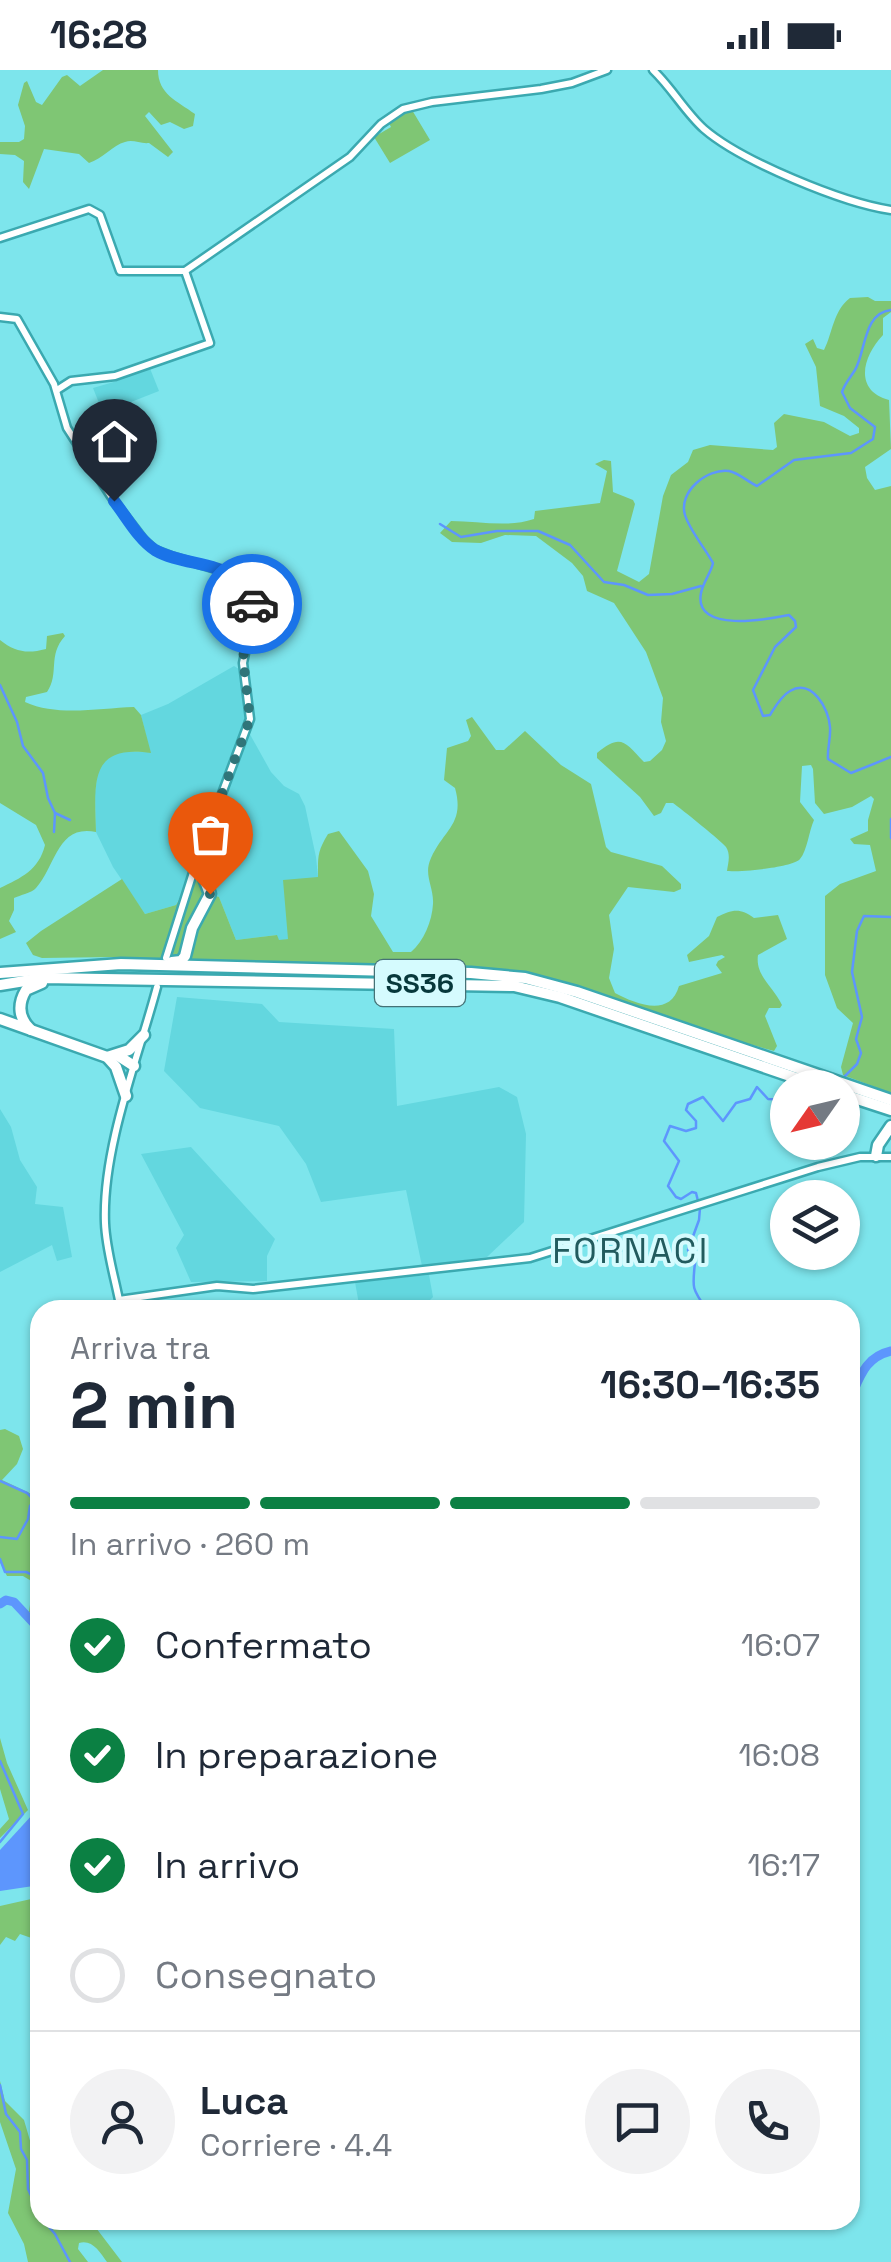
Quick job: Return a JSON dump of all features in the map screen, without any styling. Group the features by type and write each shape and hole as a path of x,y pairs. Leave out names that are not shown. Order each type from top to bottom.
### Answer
{"highway":[{"path":"111,964 178,962 210,894 209,887 196,876 198,858"},
{"path":"186,950 196,962 257,967"},
{"name":"SS36","path":"0,973 111,964 471,973 526,978 577,992 891,1108"},
{"name":"SS36","path":"0,985 43,978 463,983 532,989 772,1070"},
{"path":"36,1034 22,1020 20,1012 22,996 31,986 119,980"},
{"path":"0,1020 134,1066"},
{"path":"113,1060 144,1034"},
{"path":"113,1060 126,1096"},
{"name":"SS36","path":"860,1099 891,1108"},
{"path":"883,1157 889,1130"}],"street":[{"path":"0,238 83,210 95,210 122,272 185,272 201,257 349,158 398,112 432,102 566,84 608,70"},
{"path":"652,70 700,125 725,144 826,192 891,210"},
{"path":"56,391 71,381 116,376 210,343 185,272"},
{"path":"0,317 17,319 56,391 68,430 114,501 148,543 183,561 234,574 248,586 252,614 243,663 250,719 198,858"},
{"path":"166,958 196,876"},
{"path":"157,987 112,1159 105,1222 119,1300 210,1286 253,1289 530,1258 818,1166 883,1157"}],"shaded area":[{"path":"149,366 159,391 103,413 93,388"},
{"path":"234,666 239,669 243,684 247,729 271,772 299,794 316,857 318,877 288,939 279,941 276,935 236,940 219,897 210,894 197,862 176,905 145,914 113,867 96,832 95,792 98,771 106,758 119,752 150,752 141,715"},
{"path":"177,997 262,1004 279,1022 394,1029 397,1106 499,1087 517,1097 526,1134 524,1222 487,1257 422,1266 406,1190 321,1202 306,1164 279,1126 200,1108 164,1071"},
{"path":"0,1109 11,1127 20,1160 37,1187 35,1204 63,1207 72,1257 57,1261 52,1245 0,1272"},
{"path":"191,1147 275,1239 267,1256 267,1281 191,1282 176,1248 184,1235 141,1154"},
{"path":"429,1275 433,1297 358,1300 355,1282"}],"green space":[{"path":"103,70 158,70 165,91 195,114 193,126 184,129 170,122 161,125 149,112 145,116 173,152 168,157 149,143 131,141 89,163 79,154 44,149 29,189 23,182 24,161 15,155 0,154 0,142 24,139 25,126 18,105 24,83 27,81 36,102 42,105 62,77 67,75 80,86"},
{"path":"412,110 430,140 390,163 374,137 391,127 388,121"},
{"path":"850,298 891,301 891,312 883,318 883,335 870,353 865,372 870,389 889,400 891,449 865,467 875,490 891,486 891,1093 860,1081 860,1070 842,1070 853,1023 837,1008 825,975 825,896 840,884 876,871 870,845 854,844 850,839 868,831 874,799 871,796 852,807 824,814 815,803 813,769 811,765 802,766 800,802 814,820 800,859 777,867 727,871 728,853 718,839 673,803 666,803 661,813 654,816 640,797 597,758 597,753 612,743 622,742 644,762 650,761 666,741 661,722 663,698 646,652 614,603 587,591 583,576 572,563 536,536 505,535 481,543 452,542 440,533 451,521 514,523 534,519 535,511 600,503 607,471 595,464 611,461 613,492 635,504 617,571 639,582 649,574 663,496 671,475 688,462 693,450 710,445 773,450 777,447 774,423 784,414 824,422 850,436 859,433 859,428 844,416 820,406 816,367 805,344 813,339 817,348 824,350 837,315"},
{"path":"63,633 51,685 47,692 26,697 25,702 65,710 134,707 141,715 151,753 131,752 106,761 96,784 96,832 83,831 65,840 36,888 14,898 9,921 16,932 0,939 0,888 34,867 45,845 36,825 0,803 0,640 22,651 33,651 46,649 47,636"},
{"path":"472,717 496,750 504,750 525,731 561,765 591,784 606,847 611,852 662,866 681,884 681,889 674,892 628,887 609,915 614,949 609,978 615,993 652,1006 668,1002 679,986 722,973 716,965 725,957 722,955 689,962 687,955 709,936 717,917 736,911 754,918 778,915 787,939 758,955 762,975 782,1005 769,1008 765,1016 777,1046 774,1051 567,984 514,971 42,958 33,955 26,943 122,879 145,914 176,905 191,879 204,883 210,894 219,897 236,940 277,935 279,940 288,939 283,880 318,877 322,846 328,834 339,831 368,871 374,894 371,916 393,952 411,952 431,917 429,864 457,810 455,788 444,780 447,748 468,741 471,736 466,720"},
{"path":"0,1430 19,1436 23,1449 17,1464 2,1480 30,1493 30,1580 7,1576 0,1562"},
{"path":"0,1738 28,1810 0,1838 0,1829 9,1819 0,1789"},
{"path":"30,1899 30,1938 20,1934 15,1941 6,1937 0,1945 0,1906"},
{"path":"0,2081 5,2101 24,2120 30,2141 30,2230 98,2230 122,2262 107,2262 95,2247 84,2242 79,2243 78,2249 88,2262 28,2262 24,2244 8,2213 16,2169 0,2122"}],"water":[{"path":"30,1817 30,1886 0,1891 0,1850"}],"waterway":[{"path":"891,310 870,325 859,362 842,392 850,408 875,427 873,439 851,453 794,460 757,486 729,471 712,473 690,490 684,506 690,527 713,563 701,593 702,606 709,614 734,621 789,615 795,621 796,627 775,647 753,690 763,716 770,715 790,691 805,689 818,697 829,720 828,759 851,773 891,757"},
{"path":"440,524 461,537 497,531 538,531 570,545 604,582 648,595 672,594 701,586"},
{"path":"0,685 23,746 43,773 55,813 54,832"},
{"path":"55,813 70,820"},
{"path":"891,819 891,838"},
{"path":"851,1070 861,1053 856,1039 862,1017 852,972 857,931 864,916 891,917"},
{"path":"698,1201 696,1193 681,1199 668,1186 679,1161 664,1141 670,1126 686,1131 696,1128 696,1121 686,1110 688,1104 703,1097 723,1121 736,1103 750,1099 757,1087 770,1099"},
{"path":"700,1208 688,1250 695,1263 694,1288 700,1300"},
{"path":"860,1378 869,1363 891,1351"},
{"path":"0,1481 30,1496"},
{"path":"0,1537 17,1539 30,1506"},
{"path":"0,1559 5,1572 30,1574"},
{"path":"0,1604 6,1600 14,1602 30,1619"},
{"path":"0,1761 23,1814 0,1842"},
{"path":"0,2085 6,2114 20,2132 30,2193"},
{"path":"52,2230 70,2262"}],"way so far":[{"path":"210,894 197,860 250,719 243,658 252,604"}],"district":[{"name":"FORNACI","path":"631,1251"}],"route":[{"path":"114,501 152,548 236,575 248,586 252,604"}]}
